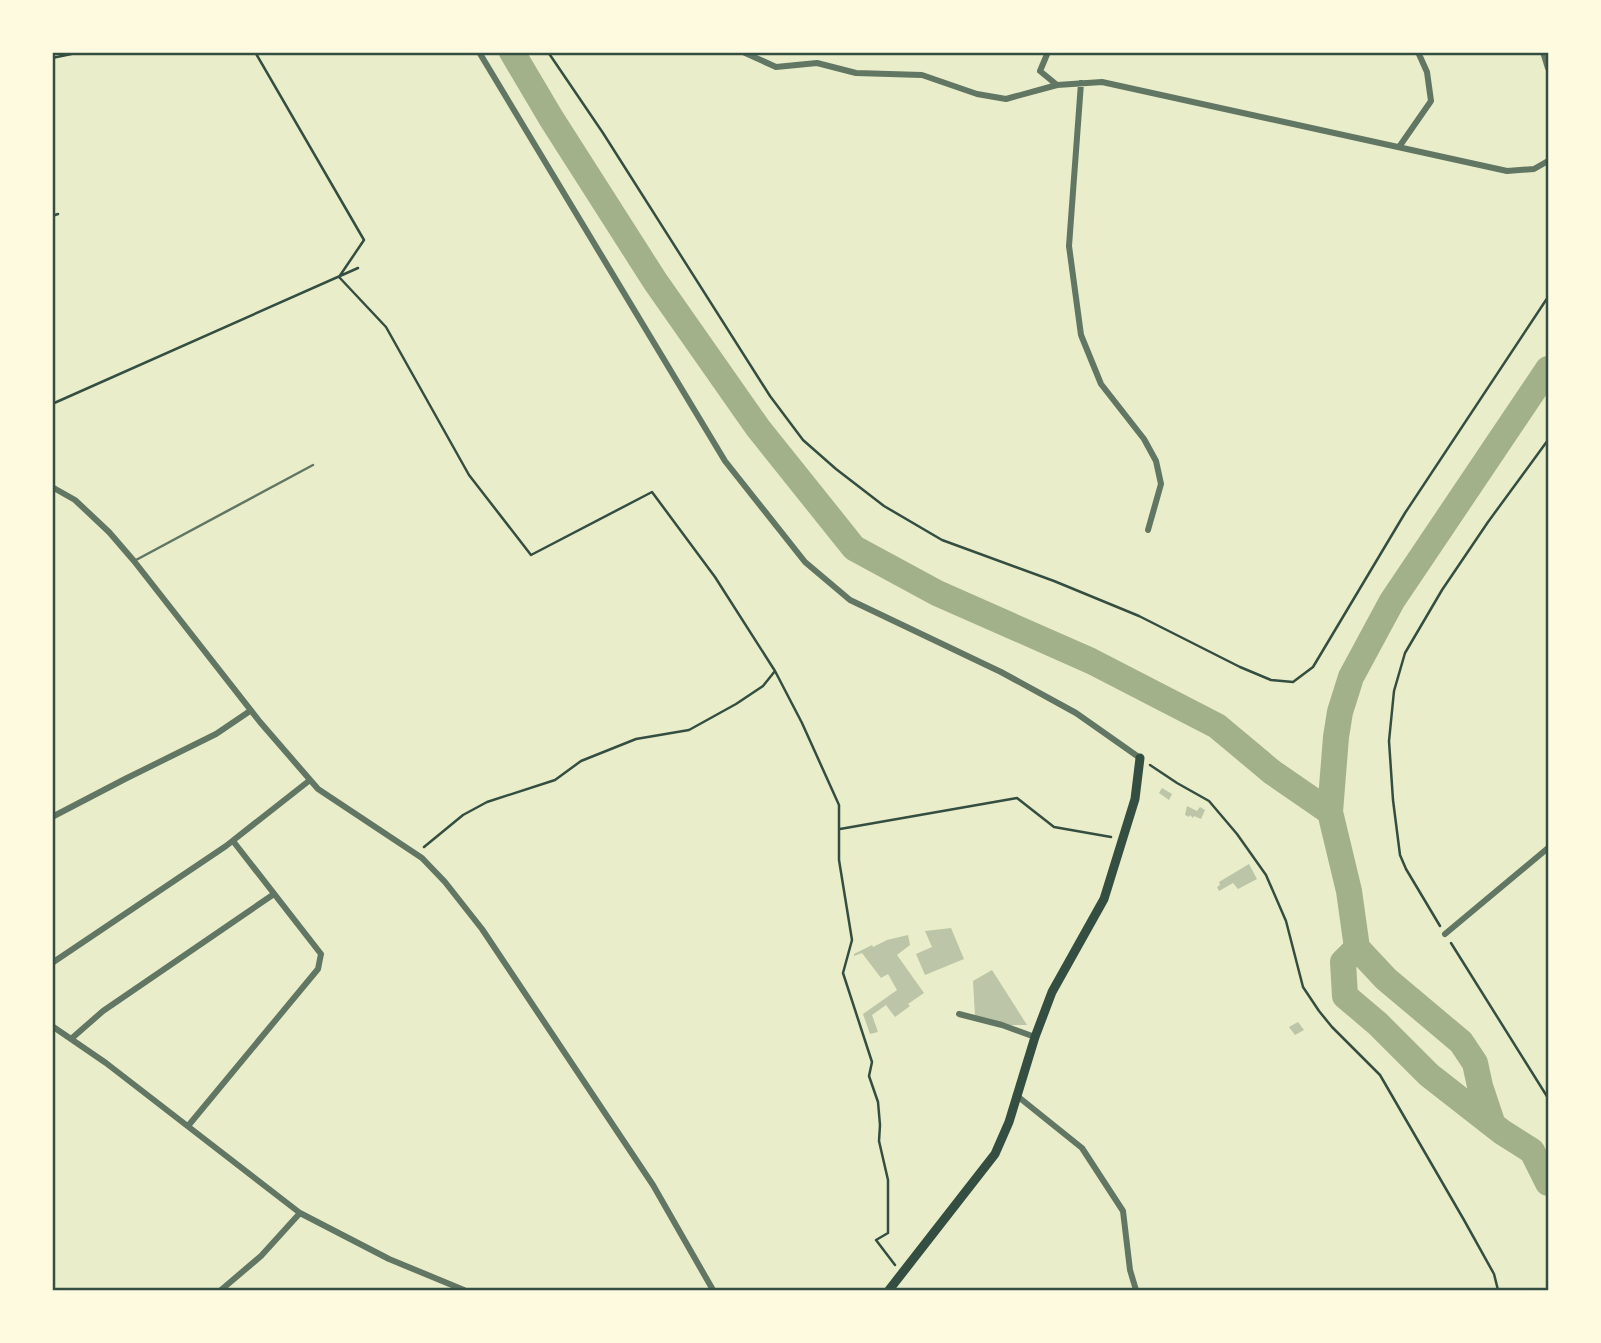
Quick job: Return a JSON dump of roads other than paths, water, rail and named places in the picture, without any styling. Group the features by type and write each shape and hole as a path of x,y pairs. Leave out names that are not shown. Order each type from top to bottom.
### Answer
{"main road":[{"path":"889,1290 995,1154 1009,1122 1052,992 1104,900 1135,799 1140,758"}],"street":[{"path":"479,52 725,461 805,562 850,600 1002,672 1076,713 1140,758"},
{"path":"743,52 776,67 817,63 856,73 922,75 977,94 1006,99 1057,85 1102,82 1507,171 1534,169 1549,161"},
{"path":"1048,52 1040,71 1057,85"},
{"path":"1399,147 1431,101 1427,72 1418,52"},
{"path":"1543,52 1549,68"},
{"path":"1081,83 1069,246 1081,335 1101,384 1144,439 1156,461 1161,484 1148,530"},
{"path":"52,486 75,500 109,532 250,710 318,789 416,854 445,882 482,929 653,1185 713,1290"},
{"path":"52,817 216,734 250,710"},
{"path":"52,963 233,841 310,780"},
{"path":"188,1126 318,969 321,954 233,841"},
{"path":"1445,934 1549,848"},
{"path":"71,1039 103,1011 274,894"},
{"path":"959,1014 1035,1037"},
{"path":"52,1026 106,1063 300,1213 389,1259 464,1290"},
{"path":"1016,1096 1082,1148 1123,1211 1130,1270 1136,1290"},
{"path":"221,1290 261,1256 300,1213"}],"lane":[{"path":"134,561 313,465"}],"waterway":[{"path":"512,52 655,281 758,428 854,548 937,593 1091,661 1217,726 1272,772 1330,812"},
{"path":"1548,369 1392,601 1351,677 1340,712 1336,737 1330,812 1349,891 1357,948 1343,962 1345,996 1378,1024 1429,1075 1502,1132 1532,1151 1548,1183"},
{"path":"1357,948 1386,979 1461,1042 1475,1063 1493,1125"}]}
